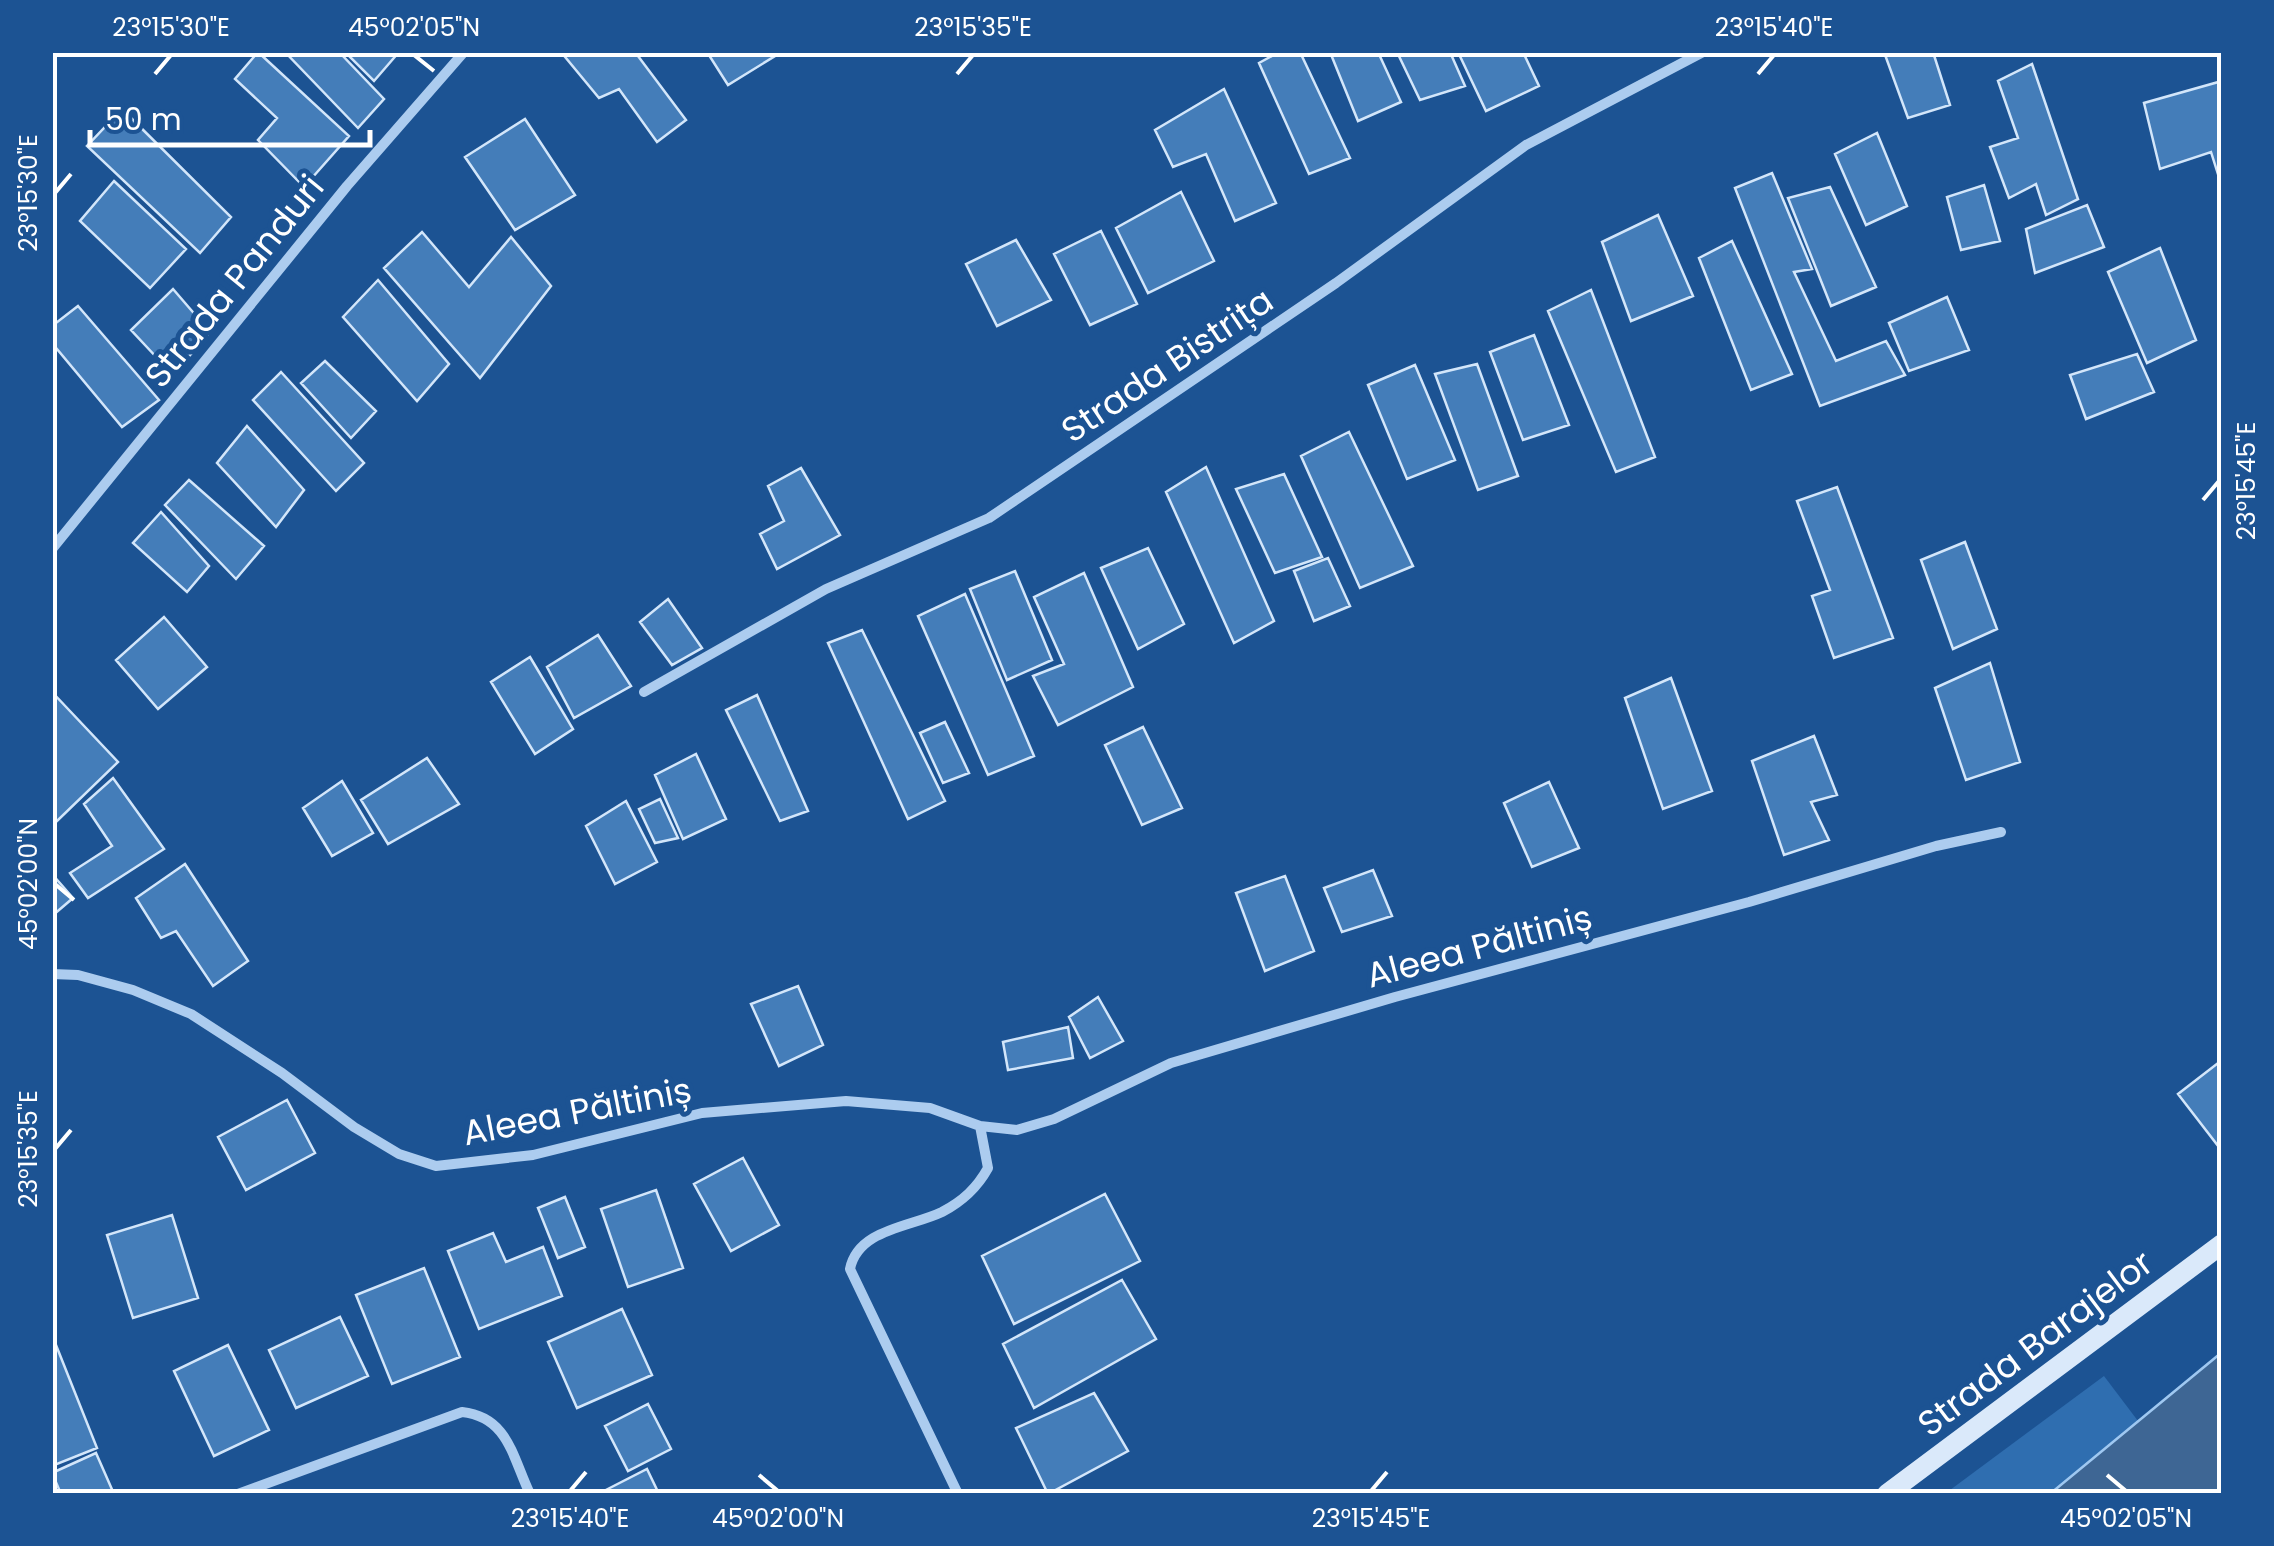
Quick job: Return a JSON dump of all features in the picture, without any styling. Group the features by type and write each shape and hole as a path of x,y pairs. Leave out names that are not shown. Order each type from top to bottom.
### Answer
{"main road":[{"name":"Strada Barajelor","path":"1886,1494 2222,1244"}],"street":[{"name":"Strada Panduri","path":"52,549 347,186 464,52"},
{"name":"Strada Bistrița","path":"644,692 826,589 989,518 1336,283 1526,144 1702,52"},
{"name":"Aleea Păltiniș","path":"52,974 78,975 133,990 190,1014 282,1073 354,1127 399,1154 436,1166 533,1154 702,1113 846,1101 930,1108 980,1126 1016,1130 1054,1118 1171,1063 1936,846 2001,832"},
{"path":"958,1494 850,1269 852,1257 864,1244 941,1212 968,1196 988,1168 980,1126"},
{"path":"238,1494 462,1412 483,1414 498,1425 530,1494"}],"shaded area":[{"path":"2221,1353 2221,1493 2051,1493"},
{"path":"2104,1376 2138,1421 2051,1493 1946,1493"}],"building":[{"path":"258,52 349,136 304,187 258,140 277,118 235,79"},
{"path":"285,52 339,52 384,99 358,128"},
{"path":"345,52 399,52 374,81"},
{"path":"561,52 635,52 686,120 657,142 619,89 599,98"},
{"path":"707,52 780,52 780,53 728,85"},
{"path":"1279,52 1300,52 1350,158 1309,174 1259,63"},
{"path":"1330,52 1378,52 1401,102 1358,121"},
{"path":"1397,52 1450,52 1465,86 1420,100"},
{"path":"1458,52 1523,52 1539,86 1486,111"},
{"path":"1884,52 1933,52 1950,105 1908,118"},
{"path":"2032,64 2078,199 2046,215 2036,184 2009,198 1990,147 2018,138 1998,81"},
{"path":"2222,81 2222,187 2211,152 2160,169 2144,103"},
{"path":"1224,89 1276,203 1235,221 1206,154 1173,167 1155,130"},
{"path":"122,109 231,217 200,253 87,146"},
{"path":"525,119 575,195 515,230 465,157"},
{"path":"1877,133 1907,206 1866,225 1835,154"},
{"path":"1772,173 1812,269 1794,272 1836,361 1886,341 1905,375 1820,406 1735,188"},
{"path":"114,181 186,249 150,288 80,221"},
{"path":"1984,185 2000,241 1961,250 1947,197"},
{"path":"1830,187 1876,287 1831,306 1788,198"},
{"path":"1181,192 1214,261 1148,293 1116,228"},
{"path":"2087,205 2104,247 2035,273 2026,229"},
{"path":"1658,215 1693,296 1631,321 1602,242"},
{"path":"1101,231 1137,304 1090,325 1054,254"},
{"path":"422,232 469,287 511,237 551,286 480,378 384,268"},
{"path":"1016,240 1051,300 997,326 966,264"},
{"path":"1732,241 1792,374 1751,390 1699,258"},
{"path":"2160,248 2196,340 2147,363 2108,272"},
{"path":"378,280 449,364 417,401 343,317"},
{"path":"173,289 210,332 173,375 131,330"},
{"path":"1591,290 1655,457 1616,472 1548,311"},
{"path":"1947,297 1969,350 1909,371 1889,323"},
{"path":"78,306 159,400 122,427 52,343 52,326"},
{"path":"1534,335 1569,425 1523,440 1490,352"},
{"path":"2137,354 2154,392 2086,419 2070,375"},
{"path":"325,361 376,411 351,438 301,383"},
{"path":"1477,364 1518,476 1478,490 1435,374"},
{"path":"1415,365 1455,460 1407,479 1368,385"},
{"path":"281,372 364,463 336,491 253,400"},
{"path":"247,426 304,490 276,527 217,463"},
{"path":"1349,432 1413,566 1360,588 1301,456"},
{"path":"1206,467 1274,621 1234,643 1166,492"},
{"path":"801,468 840,535 777,569 760,534 784,521 768,486"},
{"path":"1284,474 1322,557 1275,573 1236,489"},
{"path":"189,480 264,546 236,579 165,505"},
{"path":"1837,487 1893,638 1834,658 1812,596 1830,590 1797,501"},
{"path":"161,512 209,566 187,592 133,543"},
{"path":"1965,542 1997,629 1953,649 1921,560"},
{"path":"1148,548 1184,624 1138,649 1101,568"},
{"path":"1328,558 1350,606 1314,621 1294,571"},
{"path":"1015,571 1052,660 1007,680 970,589"},
{"path":"1084,573 1133,687 1058,725 1033,676 1064,664 1034,597"},
{"path":"965,594 1034,756 988,775 918,616"},
{"path":"668,599 702,648 672,665 640,622"},
{"path":"164,617 207,667 158,709 116,660"},
{"path":"862,630 945,801 908,819 828,643"},
{"path":"598,635 631,686 574,718 547,667"},
{"path":"530,657 573,729 535,754 491,682"},
{"path":"1990,663 2020,762 1966,780 1935,688"},
{"path":"1671,678 1712,791 1663,809 1625,698"},
{"path":"52,692 118,762 56,822 52,818"},
{"path":"757,695 808,811 780,821 726,710"},
{"path":"945,722 969,773 943,783 920,733"},
{"path":"1143,727 1182,808 1142,825 1105,745"},
{"path":"1814,736 1837,795 1811,802 1829,840 1784,855 1752,761"},
{"path":"696,754 726,819 683,839 655,775"},
{"path":"427,758 459,804 388,844 361,800"},
{"path":"113,778 164,849 88,898 70,873 112,846 84,804"},
{"path":"342,781 373,833 332,856 303,808"},
{"path":"1549,782 1579,848 1532,867 1504,803"},
{"path":"660,799 678,838 655,843 639,809"},
{"path":"626,801 657,862 615,884 586,826"},
{"path":"185,864 248,961 213,986 176,931 161,938 136,898"},
{"path":"1373,870 1392,916 1342,932 1324,888"},
{"path":"52,874 73,898 52,916"},
{"path":"1285,876 1314,951 1265,971 1236,893"},
{"path":"798,986 823,1045 779,1066 751,1004"},
{"path":"1098,997 1123,1041 1090,1058 1069,1017"},
{"path":"1068,1027 1073,1058 1008,1070 1003,1042"},
{"path":"2222,1060 2222,1151 2178,1094"},
{"path":"287,1100 315,1153 246,1190 218,1137"},
{"path":"743,1158 779,1225 731,1251 694,1184"},
{"path":"656,1190 683,1268 628,1287 601,1209"},
{"path":"1105,1194 1140,1261 1014,1324 982,1256"},
{"path":"565,1197 585,1247 558,1258 538,1208"},
{"path":"172,1215 198,1298 133,1318 107,1235"},
{"path":"493,1233 506,1262 543,1247 562,1296 479,1329 448,1251"},
{"path":"424,1268 460,1357 392,1384 356,1295"},
{"path":"1122,1280 1156,1339 1034,1408 1003,1344"},
{"path":"622,1309 652,1375 577,1408 548,1342"},
{"path":"340,1317 368,1376 296,1408 269,1350"},
{"path":"52,1335 97,1448 52,1466"},
{"path":"228,1345 269,1430 214,1456 174,1371"},
{"path":"1094,1393 1128,1451 1048,1494 1016,1428"},
{"path":"648,1404 671,1449 628,1471 605,1426"},
{"path":"96,1453 114,1494 61,1494 52,1473"},
{"path":"647,1469 659,1494 598,1494"}]}
